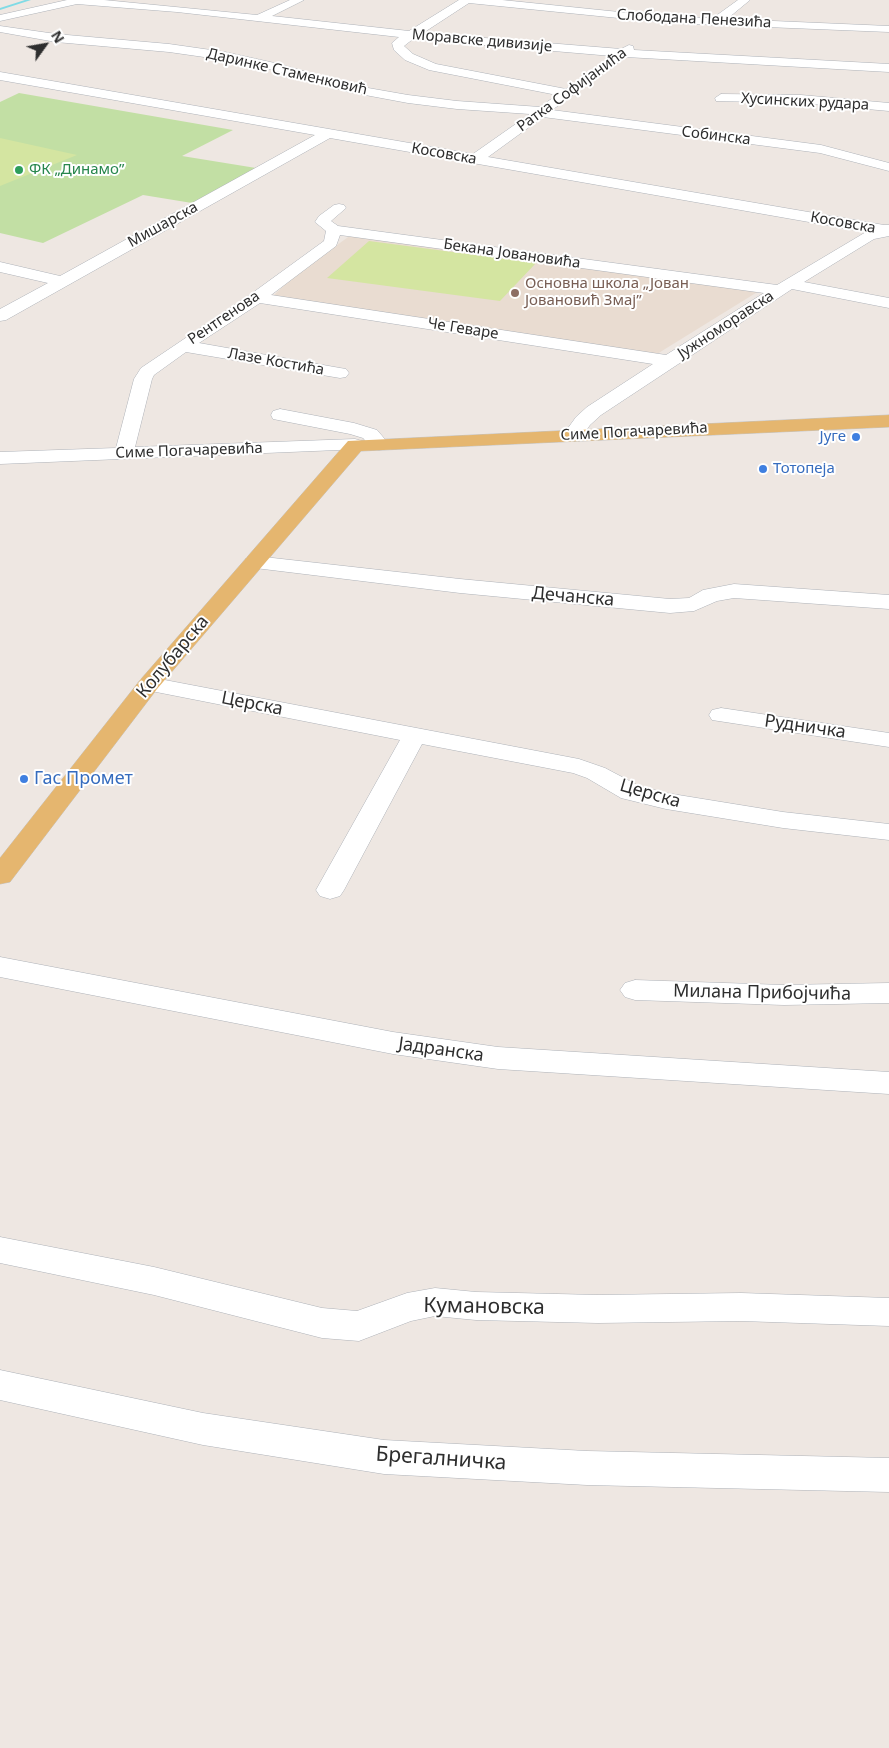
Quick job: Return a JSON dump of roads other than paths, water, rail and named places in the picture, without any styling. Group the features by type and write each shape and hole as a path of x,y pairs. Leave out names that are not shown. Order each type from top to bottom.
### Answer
{"main road":[{"name":"Симе Погачаревића","path":"355,445 889,421"},
{"name":"Колубарска","path":"0,876 149,684 355,445"}],"street":[{"path":"261,17 299,0"},
{"path":"468,0 398,43 398,47 409,57 422,64 568,98"},
{"name":"Слободана Пенезића","path":"468,0 668,20 889,29"},
{"path":"590,12 608,0"},
{"path":"717,22 745,0"},
{"name":"Моравске дивизије","path":"0,18 78,1 261,17 411,35 622,53 775,64 889,68"},
{"path":"653,31 668,20"},
{"name":"Даринке Стаменковић","path":"0,29 56,38 169,48 225,56 275,67 349,88 408,99 543,112"},
{"name":"Ратка Софијанића","path":"476,160 543,112 568,98 638,42"},
{"name":"Косовска","path":"0,76 887,230"},
{"name":"Хусинских рудара","path":"721,98 801,99 889,107"},
{"name":"Собинска","path":"543,112 821,149 889,167"},
{"name":"Мишарска","path":"0,316 326,134"},
{"path":"334,230 323,222 324,219 338,208"},
{"name":"Бекана Јовановића","path":"334,230 784,287 889,303"},
{"name":"Рентгенова","path":"124,454 146,372 257,298 331,242 334,230"},
{"name":"Јужноморавска","path":"573,435 583,420 594,411 669,361 784,287 869,236 887,230"},
{"path":"0,267 62,281"},
{"name":"Че Геваре","path":"257,298 669,361"},
{"name":"Лазе Костића","path":"183,346 340,373"},
{"path":"280,415 354,429 370,434 379,444"},
{"name":"Симе Погачаревића","path":"0,458 355,445"},
{"name":"Дечанска","path":"255,562 460,586 670,606 694,604 711,595 734,591 889,602"},
{"name":"Церска","path":"149,684 579,767 596,773 630,792 666,801 783,820 889,832"},
{"name":"Рудничка","path":"721,715 889,740"},
{"path":"330,890 415,735"},
{"name":"Јадранска","path":"0,967 393,1043 498,1058 774,1078 889,1083"},
{"name":"Милана Прибојчића","path":"635,990 784,995 889,993"},
{"name":"Кумановска","path":"0,1250 154,1281 322,1323 359,1326 407,1307 435,1302 476,1306 598,1309 741,1307 889,1312"},
{"name":"Брегалничка","path":"0,1386 203,1430 384,1457 587,1468 889,1475"}],"waterway":[{"path":"0,9 29,0"}],"place":[{"name":"ФК „Динамо”","path":"19,170"},
{"name":"Основна школа „Јован Јовановић Змај”","path":"515,293"},
{"name":"Југе","path":"856,437"},
{"name":"Тотопеја","path":"763,469"},
{"name":"Гас Промет","path":"24,779"}]}
